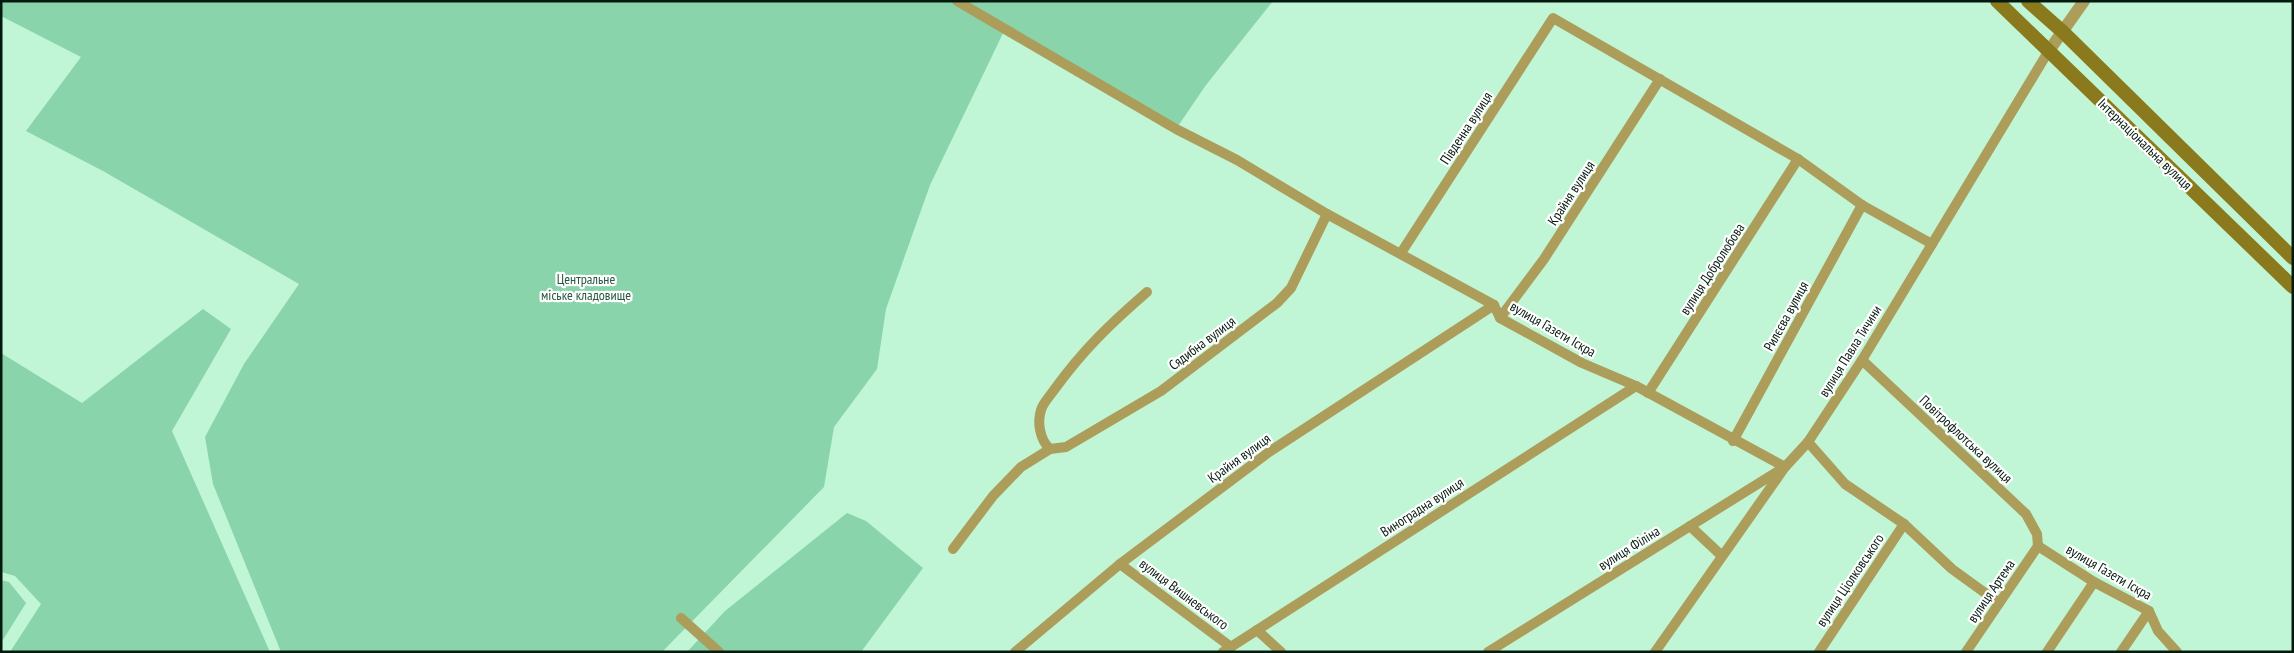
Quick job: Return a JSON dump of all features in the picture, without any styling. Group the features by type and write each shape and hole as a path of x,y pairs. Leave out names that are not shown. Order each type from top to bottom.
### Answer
{"main road":[{"name":"Інтернаціональна вулиця","path":"1997,1 2293,287"},
{"name":"Інтернаціональна вулиця","path":"2028,1 2063,32 2293,258"}],"street":[{"name":"вулиця Газети Іскра","path":"957,1 1176,129 1237,160 1328,214 1494,305 1500,318 1582,364 1636,386 1733,441 1785,467"},
{"path":"2048,52 2084,1"},
{"name":"Південна вулиця","path":"1401,253 1553,18 1660,80"},
{"name":"вулиця Павла Тичини","path":"1655,652 1785,467 1808,442 1862,360 2048,52"},
{"path":"1660,80 1798,159 1862,205 1932,244"},
{"name":"Крайня вулиця","path":"1500,318 1544,259 1660,80"},
{"name":"вулиця Добролюбова","path":"1648,393 1798,159"},
{"name":"Рилєєва вулиця","path":"1733,441 1862,205"},
{"name":"Сядибна вулиця","path":"953,549 1004,484 1021,467 1050,449 1066,447 1161,391 1278,303 1291,288 1328,214"},
{"path":"1050,449 1043,443 1040,431 1041,409 1070,368 1104,329 1147,292"},
{"name":"Крайня вулиця","path":"1016,652 1120,564 1269,452 1494,305"},
{"name":"Повітрофлотська вулиця","path":"1862,360 2026,514 2037,534 2038,546"},
{"name":"Виноградна вулиця","path":"1227,649 1636,386"},
{"path":"1808,442 1844,484 1904,524 1952,569 2000,603"},
{"name":"вулиця Філіна","path":"1488,652 1785,467"},
{"name":"вулиця Ціолковського","path":"1819,652 1904,524"},
{"path":"1690,526 1722,556"},
{"name":"вулиця Газети Іскра","path":"2038,546 2094,582 2149,611 2158,631 2177,652"},
{"name":"вулиця Артема","path":"1966,652 2038,546"},
{"name":"вулиця Вишневського","path":"1120,564 1227,649"},
{"path":"2047,652 2094,582"},
{"path":"2121,652 2149,611"},
{"path":"681,618 719,652"},
{"path":"1257,630 1281,652"}],"green space":[{"name":"Центральне міське кладовище","path":"1,1 1273,1 1206,85 1176,129 1005,29 930,185 886,309 877,369 834,427 824,487 662,652 281,652 213,484 205,437 244,364 299,284 103,171 26,131 81,57 1,16"},
{"path":"203,309 231,329 172,431 270,652 10,652 41,604 15,576 1,572 1,353 82,403"},
{"path":"847,513 866,521 923,568 861,652 687,652 725,611"},
{"path":"1,580 9,582 26,603 1,643"}]}
